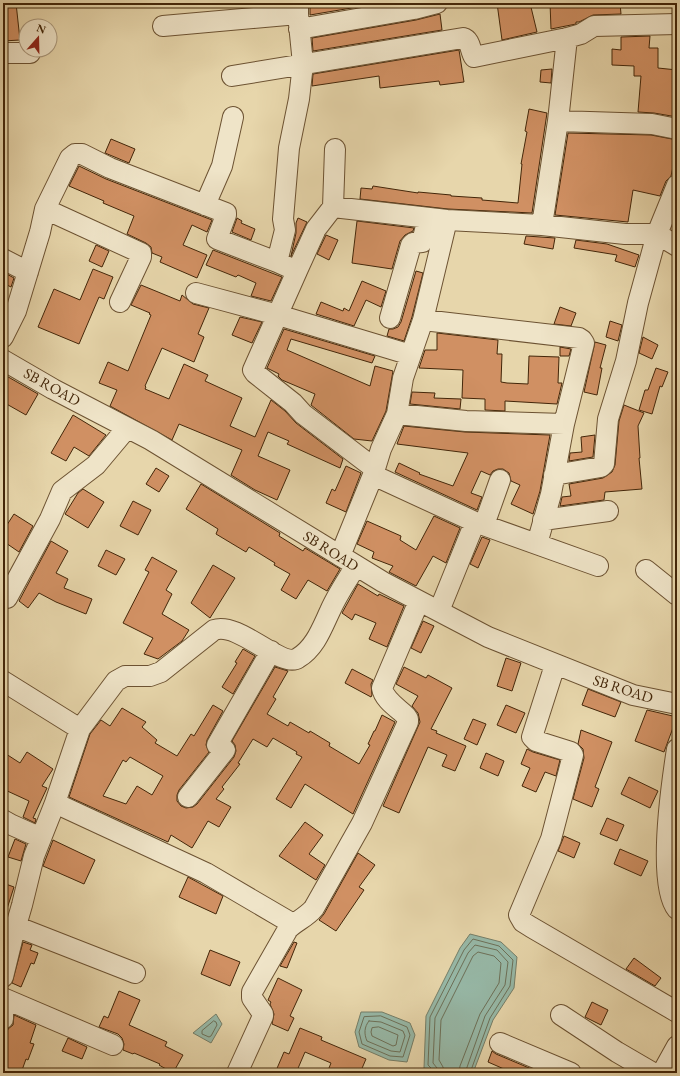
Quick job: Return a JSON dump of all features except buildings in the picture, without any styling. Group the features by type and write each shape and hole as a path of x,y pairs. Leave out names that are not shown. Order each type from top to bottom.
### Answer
{"street":[{"path":"163,26 299,15 414,9 437,3"},
{"path":"277,262 285,230 283,218 289,148 299,99 303,64 299,15"},
{"path":"232,76 463,38 466,38 468,41 474,57 567,38 582,34 594,26 677,24"},
{"path":"542,225 558,122 567,38"},
{"path":"3,53 18,53"},
{"path":"205,205 222,166 233,117"},
{"path":"558,122 652,124 677,129"},
{"path":"335,149 333,207 316,229 254,366 255,373 373,472 480,523 598,566"},
{"path":"3,337 16,311 40,232 45,209 70,158 75,154 82,154 110,168 205,205 226,215 217,239 297,271"},
{"path":"554,475 601,466 604,464 608,419 626,361 638,303 657,234 677,185"},
{"path":"333,207 447,220 542,225 624,234 657,234 677,246"},
{"path":"45,209 141,253 141,257 120,302"},
{"path":"390,318 411,245 413,243 422,242 428,218"},
{"path":"3,977 34,856 55,803 80,729 116,681 125,676 150,676 160,672 218,628 228,630 253,641 290,661 296,659 309,648 324,626 348,561 373,472 397,414 402,383 423,320 447,220"},
{"path":"3,259 28,272"},
{"path":"196,293 278,315 411,355"},
{"path":"423,320 579,338 584,343 564,424 551,494 536,544"},
{"name":"SB ROAD","path":"3,360 53,389 151,440 383,582 488,637 633,695 677,704"},
{"path":"397,414 466,421 564,424"},
{"path":"7,598 50,519 62,491 96,465 127,428"},
{"path":"439,611 500,480"},
{"path":"543,520 608,511"},
{"path":"646,570 677,595"},
{"path":"237,1073 263,1016 252,998 252,992 288,929 310,913 318,902 362,823 408,722 406,716 386,698 383,694 382,688 419,601"},
{"path":"188,797 225,750 217,745 271,652"},
{"path":"555,664 532,736 536,741 571,752 573,756 551,838 519,915 524,922 531,927 677,1012"},
{"path":"3,681 80,729"},
{"path":"677,749 671,794 666,874 668,890 673,905 677,909"},
{"path":"55,803 206,874 293,924"},
{"path":"3,820 41,838"},
{"path":"15,926 135,973"},
{"path":"3,998 113,1045"},
{"path":"3,1014 3,1019"},
{"path":"561,1015 617,1052 653,1073"},
{"path":"500,1043 571,1073"},
{"path":"662,1073 677,1046"}],"water":[{"path":"470,934 501,942 517,957 514,988 493,1020 473,1073 431,1073 424,1068 426,1016 460,948"},
{"path":"361,1012 382,1012 410,1023 415,1035 407,1062 389,1060 359,1047 355,1032"},
{"path":"216,1014 222,1024 211,1043 193,1033"}]}
